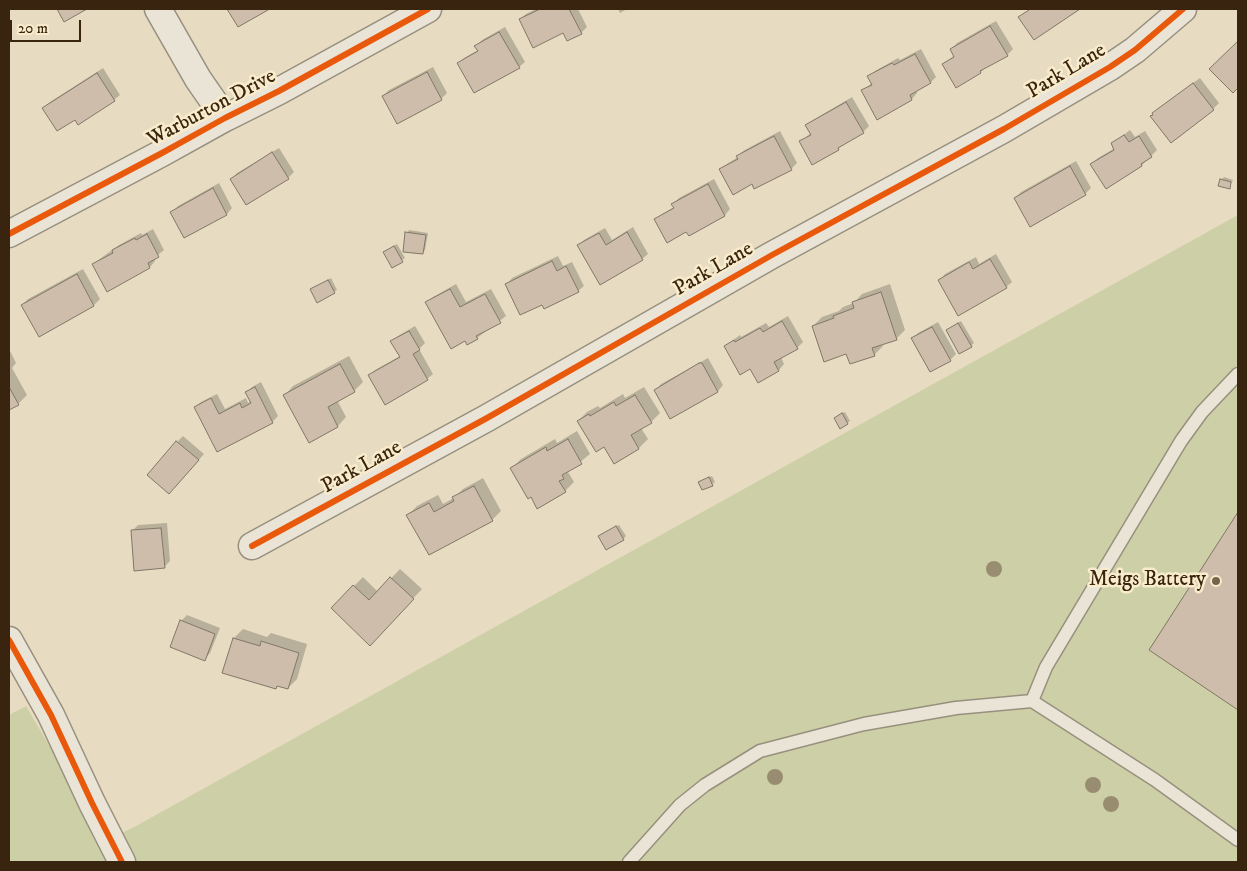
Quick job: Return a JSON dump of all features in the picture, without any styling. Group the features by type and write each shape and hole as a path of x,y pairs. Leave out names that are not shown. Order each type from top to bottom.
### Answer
{"street":[{"path":"158,9 198,79 225,118"},
{"name":"Warburton Drive","path":"9,234 225,118 288,87 428,9"},
{"name":"Park Lane","path":"252,546 487,418 772,255 1004,129 1110,67 1135,50 1183,9"},
{"path":"9,640 51,715 122,862"}],"lane":[{"path":"1032,701 1046,667 1181,441 1202,412 1238,374"},
{"path":"629,862 680,805 705,785 760,751 864,724 956,708 1032,701 1155,780 1238,840"}],"green space":[{"path":"1238,215 1238,862 9,862 9,715 26,706 105,841 136,826"}],"building":[{"path":"57,9 87,9 64,22"},
{"path":"227,9 267,9 268,10 238,27"},
{"path":"540,9 569,9 582,34 567,41 563,33 533,48 519,19"},
{"path":"1029,9 1080,9 1034,40 1018,17"},
{"path":"990,26 1008,56 980,71 981,73 956,88 942,64 954,57 950,49"},
{"path":"499,32 520,68 474,93 457,63 478,51 474,46"},
{"path":"1238,41 1238,88 1233,93 1209,69"},
{"path":"915,54 931,83 910,95 912,100 877,120 861,90 872,85 867,76"},
{"path":"427,72 442,100 397,124 382,96"},
{"path":"97,73 115,101 78,125 75,120 57,131 42,108"},
{"path":"1193,83 1214,110 1171,143 1150,116"},
{"path":"846,102 864,133 812,165 799,141 811,135 805,125"},
{"path":"1124,135 1129,142 1139,136 1152,157 1141,164 1142,166 1106,189 1090,164 1114,150 1111,143"},
{"path":"774,136 792,170 754,189 752,184 733,195 719,169 738,159 736,156"},
{"path":"272,152 289,179 246,205 230,179"},
{"path":"1070,166 1086,195 1030,227 1014,198"},
{"path":"1220,179 1231,182 1230,189 1218,186"},
{"path":"708,184 725,216 689,236 686,232 667,243 654,219 674,208 671,204"},
{"path":"213,188 227,215 184,238 170,212"},
{"path":"405,232 426,235 423,254 403,252"},
{"path":"627,232 643,260 600,285 577,245 599,233 606,245"},
{"path":"147,234 159,257 148,263 150,268 107,292 92,264 113,253 112,250"},
{"path":"394,246 403,262 392,268 383,252"},
{"path":"990,259 1007,288 958,316 938,280 969,262 973,269"},
{"path":"552,261 557,271 566,266 579,292 544,309 542,305 520,315 505,284"},
{"path":"77,274 94,306 39,337 21,305"},
{"path":"328,280 335,293 317,303 310,289"},
{"path":"450,289 460,307 485,294 501,323 476,336 478,339 467,345 465,341 451,349 425,302"},
{"path":"881,292 897,340 872,348 875,356 850,364 846,354 824,362 812,326 854,308 852,302"},
{"path":"782,321 798,349 774,362 779,371 758,383 750,369 740,375 724,346 760,328 763,332"},
{"path":"958,323 972,347 959,354 946,330"},
{"path":"932,327 951,361 930,372 911,338"},
{"path":"409,331 420,350 413,354 428,380 385,405 368,375 400,357 390,341"},
{"path":"702,363 718,392 670,419 654,390"},
{"path":"340,364 355,392 328,407 338,427 309,443 283,395"},
{"path":"9,387 19,405 9,410"},
{"path":"255,387 273,423 217,452 194,407 211,398 219,414 240,403 242,408 251,403 245,392"},
{"path":"635,395 652,423 631,435 639,449 614,464 604,447 596,452 577,421 614,402 616,406"},
{"path":"842,413 848,424 840,429 834,418"},
{"path":"568,439 582,464 562,475 564,479 559,481 566,492 537,509 531,497 528,499 510,468 546,447 547,451"},
{"path":"176,441 199,460 169,494 147,475"},
{"path":"709,477 713,486 702,490 698,482"},
{"path":"474,486 493,521 429,555 406,515 429,503 434,512 454,501 452,497"},
{"name":"Meigs Battery","path":"1238,512 1238,710 1149,650"},
{"path":"616,526 624,540 606,550 598,536"},
{"path":"161,528 165,568 134,571 131,530"},
{"path":"390,577 414,599 370,646 331,608 353,585 369,600"},
{"path":"180,620 215,634 205,661 170,647"},
{"path":"233,638 260,646 261,641 299,653 288,689 277,686 276,689 222,673"}],"cycle path":[{"path":"9,234 279,91 428,9"},
{"path":"252,546 487,418 772,255 1004,129 1110,67 1135,50 1183,9"},
{"path":"9,640 51,715 122,862"}],"place":[{"name":"Meigs Battery","path":"1216,581"}]}
